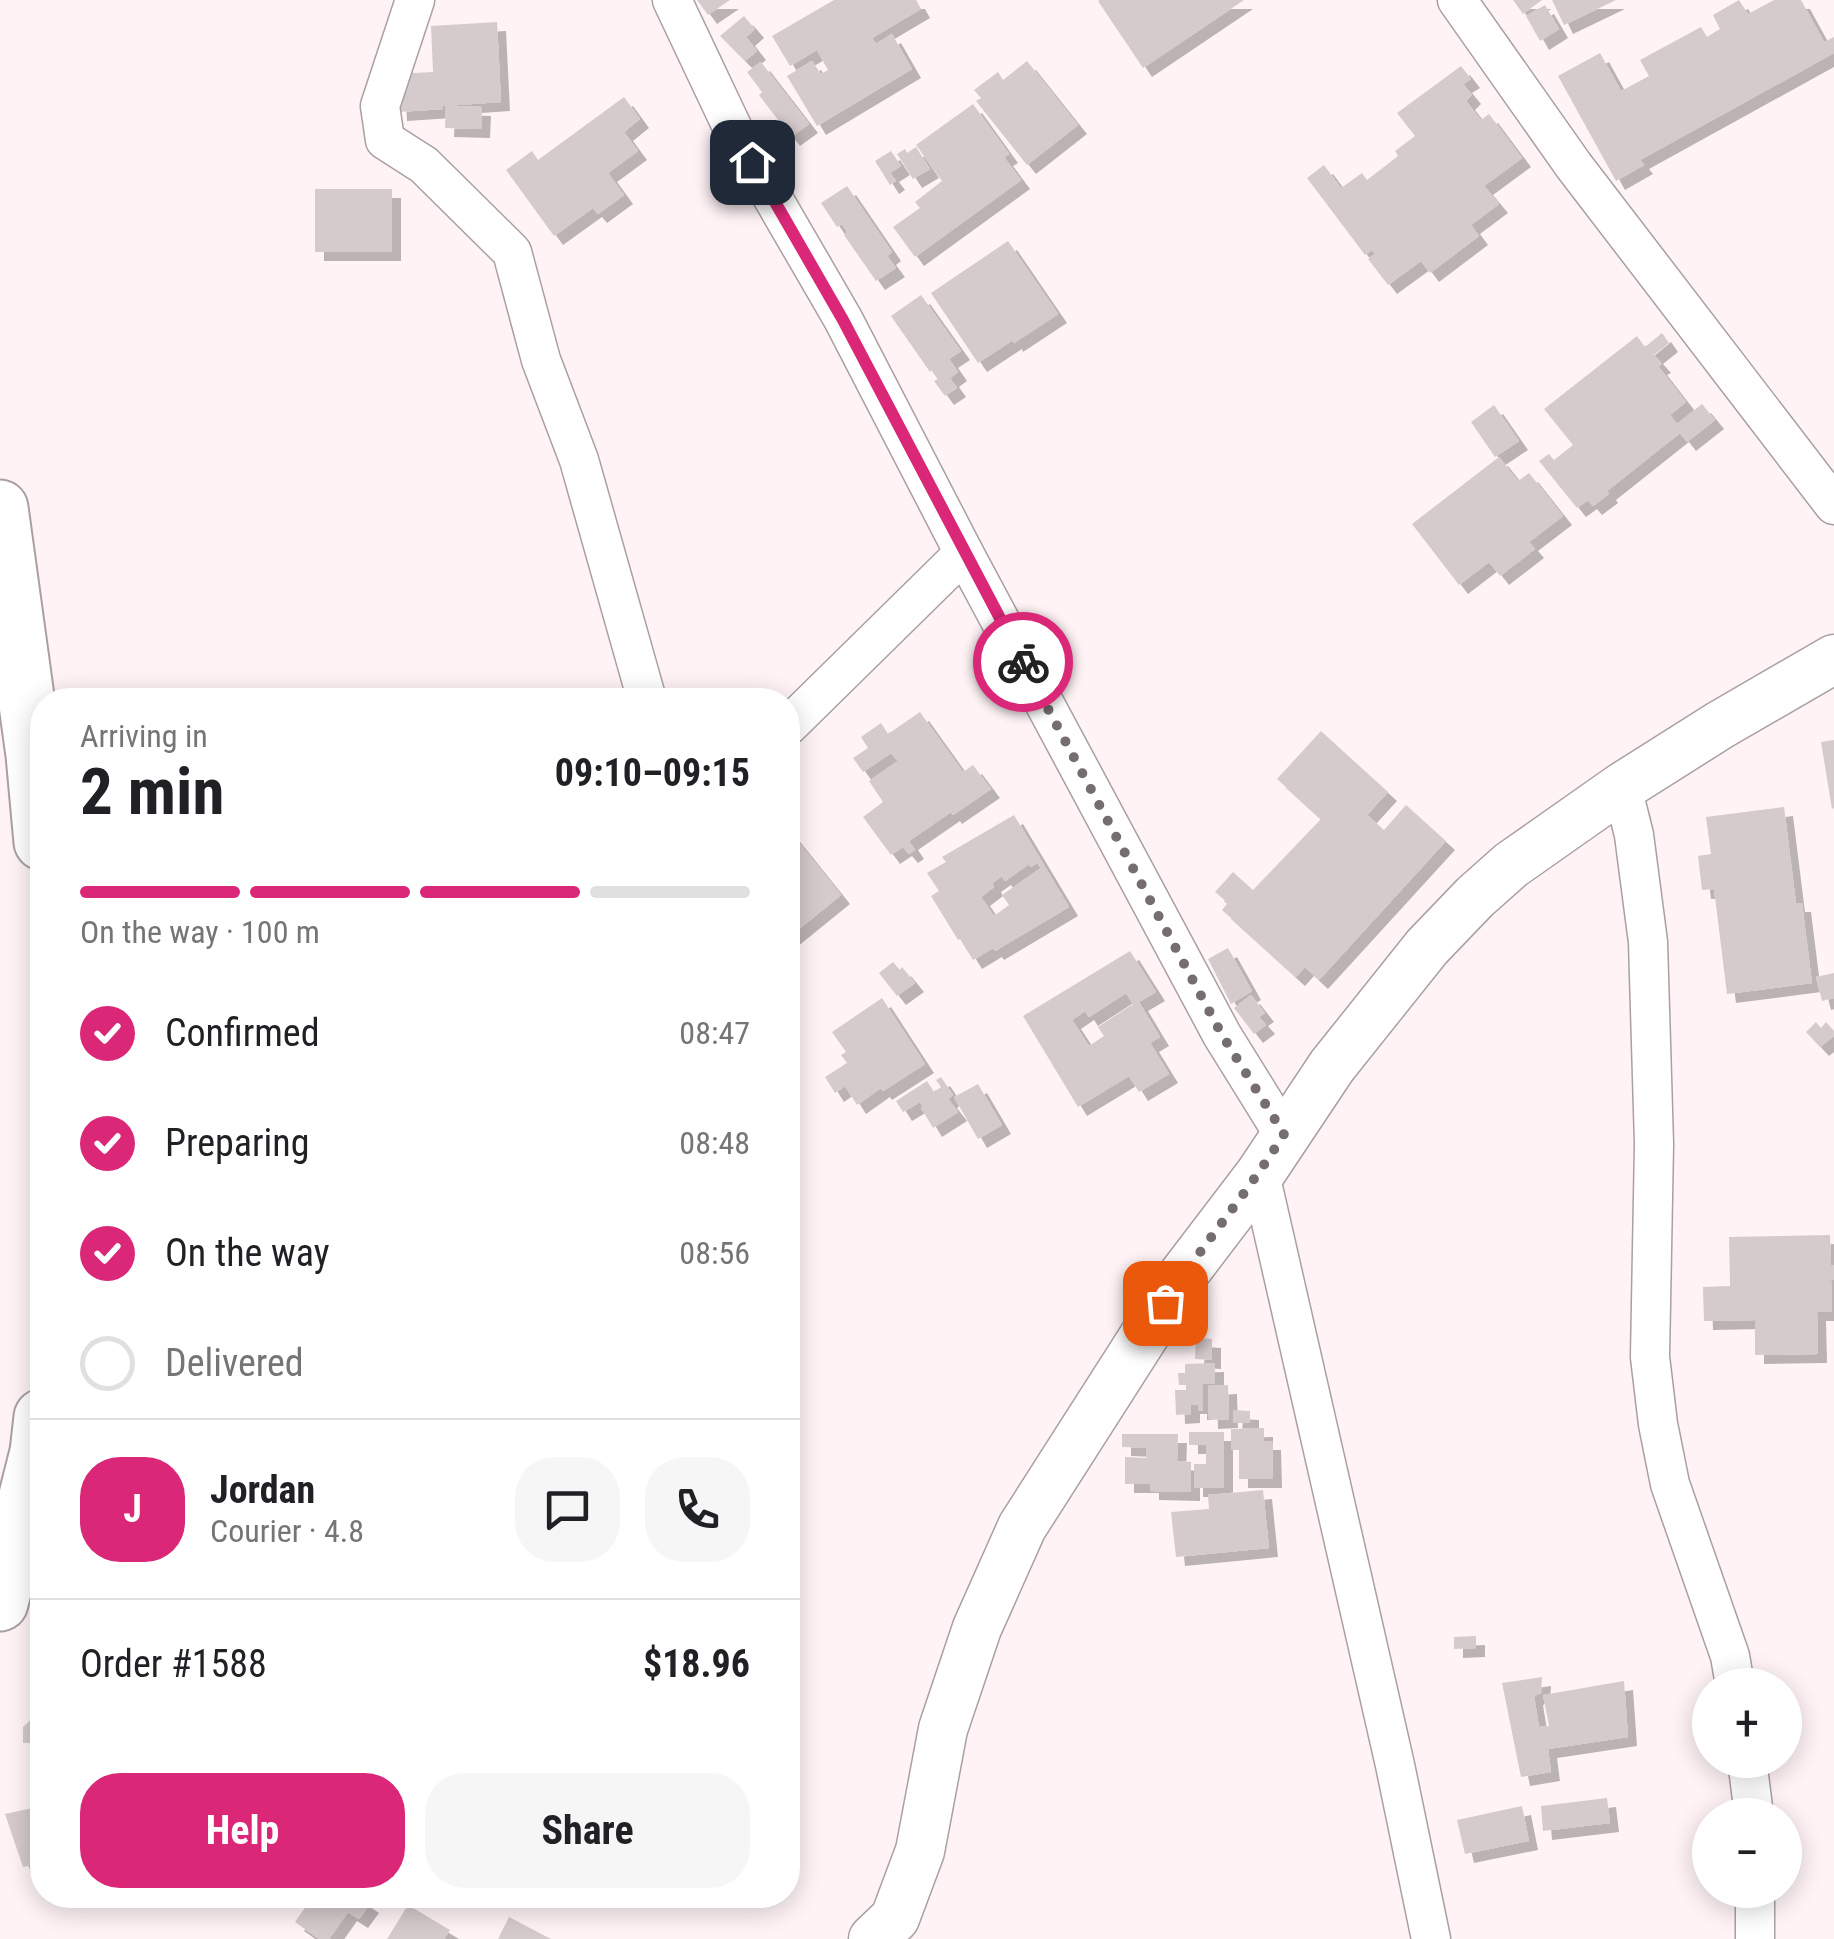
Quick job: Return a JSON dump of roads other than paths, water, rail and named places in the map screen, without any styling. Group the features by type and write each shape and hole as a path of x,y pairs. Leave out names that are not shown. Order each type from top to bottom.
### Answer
{"highway":[{"path":"0,508 30,726"},
{"path":"0,1604 30,1484"}],"street":[{"path":"416,0 380,106 385,140 424,165 512,252 541,360 579,460 644,688"},
{"path":"672,0 734,131 843,320 1222,1035 1272,1154 1431,1939"},
{"path":"1457,0 1574,166 1834,505"},
{"path":"800,714 964,553"},
{"path":"874,1939 895,1918 920,1851 943,1729 977,1628 1022,1527 1183,1274 1332,1066 1427,947 1511,865 1622,786 1834,659"},
{"path":"1622,786 1634,836 1648,942 1654,1144 1650,1357 1658,1424 1670,1484 1732,1668"},
{"path":"1755,1908 1755,1939"}]}
